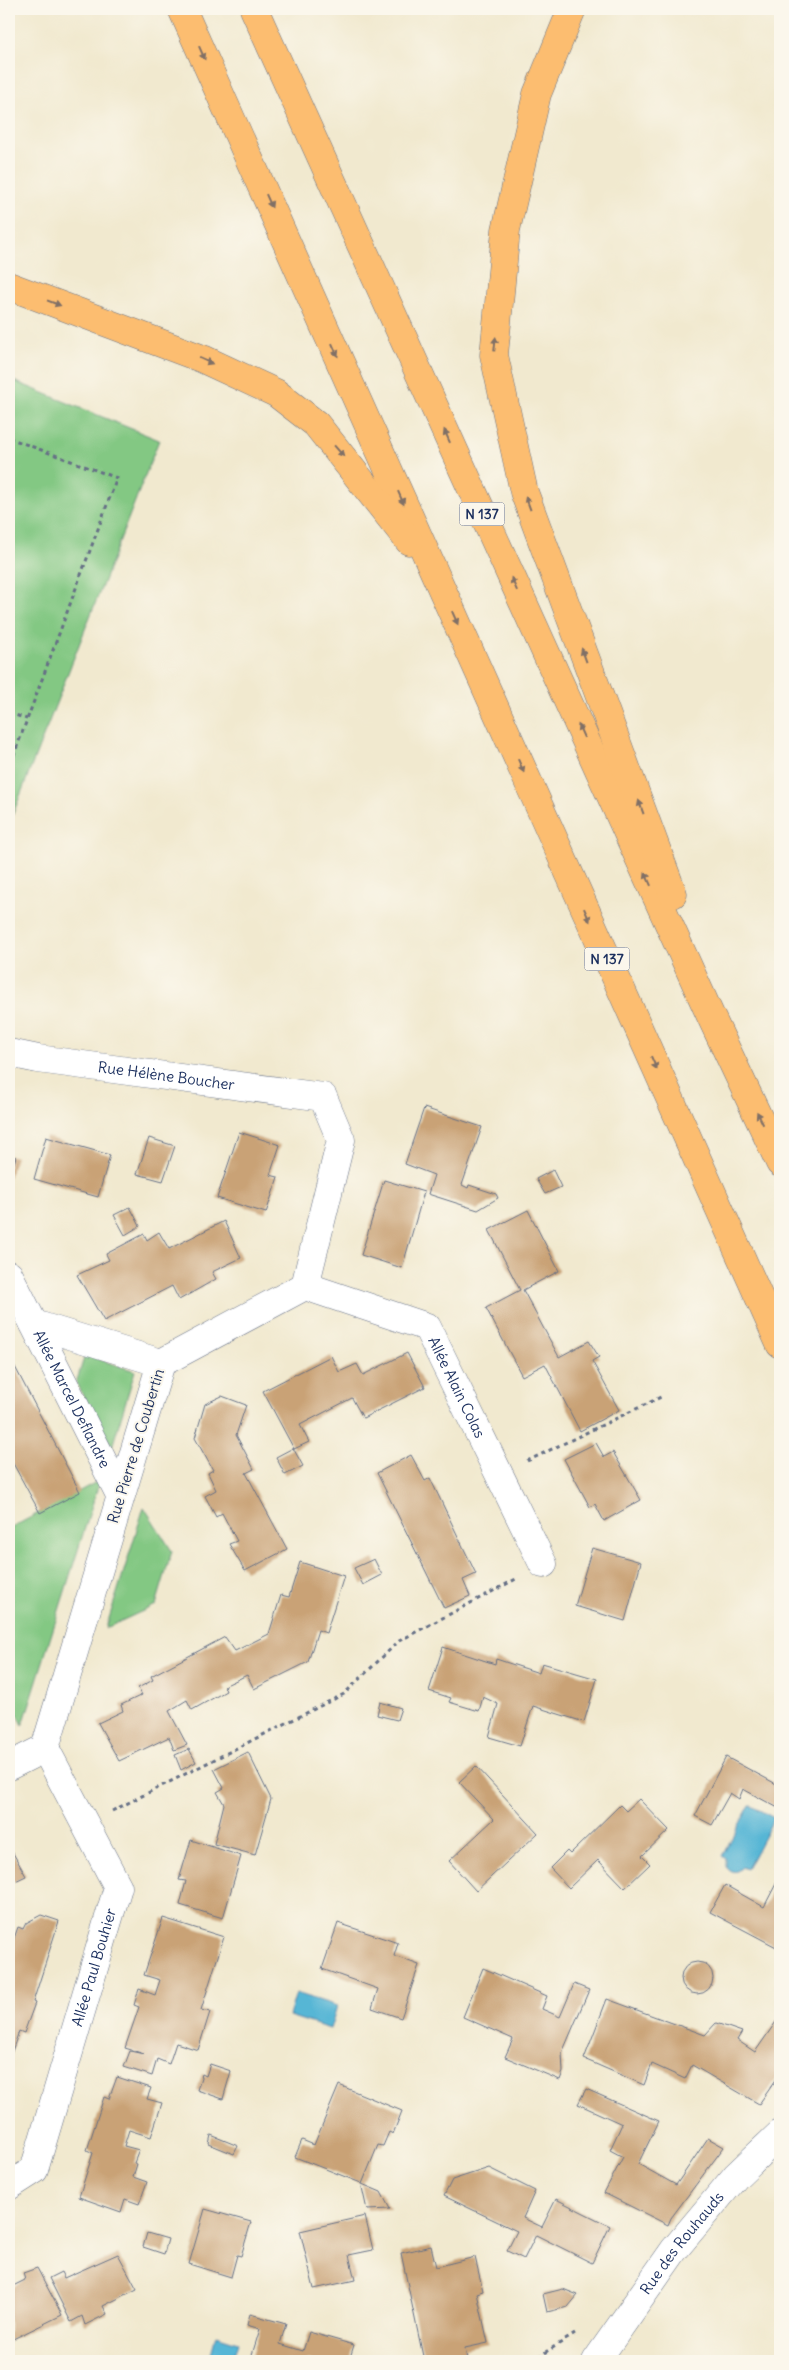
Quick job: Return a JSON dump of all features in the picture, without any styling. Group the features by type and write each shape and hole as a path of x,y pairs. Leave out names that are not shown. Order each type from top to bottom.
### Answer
{"highway":[{"name":"N 137","path":"182,9 780,1344"},
{"name":"N 137","path":"254,9 712,1019 780,1163"},
{"path":"572,9 537,94 506,230 494,355 524,492 673,894 712,1019"},
{"path":"9,286 203,359 276,393 316,424 435,574"}],"street":[{"name":"Rue Hélène Boucher","path":"9,1052 38,1059 323,1097 341,1140 306,1286"},
{"name":"Allée Marcel Deflandre","path":"9,1275 120,1495"},
{"name":"Rue Pierre de Coubertin","path":"46,1748 120,1495 161,1363 306,1286"},
{"name":"Allée Alain Colas","path":"306,1286 427,1326 543,1564"},
{"path":"34,1324 161,1363"},
{"path":"9,1766 46,1748"},
{"name":"Allée Paul Bouhier","path":"9,2186 34,2170 118,1887 46,1748"},
{"name":"Rue des Rouhauds","path":"596,2361 674,2250 736,2176 780,2134"}],"path":[{"path":"9,438 117,478 9,768"},
{"path":"9,713 27,719"},
{"path":"499,1474 664,1396"},
{"path":"87,1824 344,1694 399,1641 543,1564"}],"green space":[{"path":"9,379 159,440 9,824"},
{"path":"85,1355 135,1371 112,1447 76,1383"},
{"path":"100,1480 23,1725 9,1696 9,1529"},
{"path":"144,1507 172,1551 156,1605 106,1628"}],"water":[{"path":"750,1805 774,1818 747,1869 742,1867 732,1871 726,1867 726,1859 722,1856"},
{"path":"296,1993 337,2006 330,2029 289,2016"},
{"path":"216,2335 238,2342 232,2361 209,2361"}],"building":[{"path":"424,1108 482,1127 462,1185 468,1188 469,1185 496,1194 498,1198 478,1210 428,1194 434,1175 405,1164"},
{"path":"239,1132 280,1145 270,1175 278,1177 266,1213 217,1198"},
{"path":"46,1137 110,1155 98,1197 34,1179"},
{"path":"149,1138 175,1146 163,1181 137,1174"},
{"path":"9,1155 16,1157 9,1178"},
{"path":"553,1170 561,1187 545,1194 536,1179"},
{"path":"384,1180 424,1192 402,1268 361,1255"},
{"path":"130,1207 140,1226 125,1235 114,1215"},
{"path":"528,1210 559,1271 523,1290 559,1357 589,1341 599,1357 592,1361 619,1410 580,1431 545,1364 522,1376 486,1308 520,1290 489,1230"},
{"path":"224,1221 241,1258 212,1272 216,1279 179,1300 172,1286 104,1321 77,1275 109,1260 106,1254 144,1234 147,1240 159,1232 169,1249"},
{"path":"407,1353 425,1387 363,1418 352,1398 300,1425 309,1442 294,1449 263,1391 331,1356 339,1372 357,1364 363,1375"},
{"path":"13,1363 80,1492 40,1513 9,1456 9,1365"},
{"path":"222,1396 246,1405 236,1435 254,1469 246,1473 287,1549 245,1571 229,1544 237,1541 222,1513 216,1517 205,1496 216,1490 208,1473 213,1470 195,1438 205,1404"},
{"path":"596,1443 604,1457 613,1452 641,1500 604,1521 595,1504 590,1507 564,1459"},
{"path":"293,1448 303,1466 285,1475 276,1457"},
{"path":"411,1455 425,1481 430,1478 476,1574 463,1580 470,1596 444,1608 377,1473"},
{"path":"592,1548 641,1562 625,1621 575,1606"},
{"path":"374,1559 382,1575 363,1585 354,1568"},
{"path":"300,1562 344,1576 326,1633 318,1630 308,1662 254,1689 247,1675 224,1686 226,1691 192,1710 187,1700 169,1711 187,1745 174,1750 169,1737 119,1761 98,1723 123,1711 121,1705 142,1695 138,1688 153,1680 151,1676 225,1637 235,1651 269,1634 281,1595 289,1597"},
{"path":"443,1647 495,1664 496,1659 539,1673 542,1663 597,1679 584,1722 533,1706 520,1746 489,1737 498,1704 483,1697 479,1711 449,1702 451,1698 429,1691"},
{"path":"380,1702 401,1708 397,1720 377,1715"},
{"path":"189,1749 196,1762 181,1770 175,1755"},
{"path":"248,1752 271,1799 255,1855 214,1844 224,1804 217,1792 224,1788 214,1769"},
{"path":"726,1757 780,1786 780,1809 743,1789 739,1799 730,1793 712,1825 695,1816"},
{"path":"476,1766 538,1833 476,1891 449,1861 494,1819 459,1782"},
{"path":"639,1799 669,1830 642,1856 650,1864 625,1888 598,1860 569,1888 550,1868 567,1851 570,1854 620,1805 626,1811"},
{"path":"191,1840 241,1856 223,1918 180,1905 186,1881 179,1880"},
{"path":"9,1846 26,1876 9,1884"},
{"path":"780,1876 780,1949 710,1912 725,1885 764,1907"},
{"path":"41,1915 59,1921 33,2002 35,2003 24,2033 19,2031 9,2060 9,1943 12,1944 18,1927 23,1929 26,1923"},
{"path":"163,1918 224,1937 201,2010 210,2012 198,2050 176,2043 169,2064 157,2059 152,2076 124,2067 130,2051 144,2054 125,2048 139,2007 134,2005 139,1989 155,1995 160,1980 144,1975"},
{"path":"338,1923 398,1943 394,1956 419,1965 401,2018 372,2008 378,1989 322,1969"},
{"path":"697,1962 708,1967 713,1978 708,1989 697,1994 686,1989 681,1978 686,1967"},
{"path":"483,1968 547,1996 542,2009 560,2017 574,1984 589,1990 562,2053 563,2072 560,2080 505,2057 513,2039 463,2017"},
{"path":"607,1999 705,2035 716,2023 742,2032 737,2040 755,2052 780,2016 780,2074 759,2104 692,2065 685,2079 652,2064 644,2085 584,2059"},
{"path":"210,2064 231,2071 223,2099 197,2090 202,2074 206,2076"},
{"path":"117,2077 151,2088 147,2099 162,2103 151,2137 129,2130 124,2146 139,2150 134,2163 137,2164 133,2177 147,2182 139,2204 125,2199 121,2212 79,2197 93,2153 87,2150 104,2097 109,2099"},
{"path":"339,2085 402,2111 393,2134 389,2132 383,2146 378,2145 362,2184 381,2192 390,2209 367,2210 361,2183 295,2157 302,2140 314,2145"},
{"path":"586,2089 659,2121 638,2164 676,2185 708,2138 724,2147 671,2218 668,2225 604,2193 623,2157 610,2150 622,2124 578,2104"},
{"path":"211,2135 238,2146 234,2154 209,2144"},
{"path":"489,2168 535,2191 523,2218 542,2227 556,2199 610,2226 592,2263 536,2235 524,2259 507,2251 517,2231 444,2196 452,2180"},
{"path":"205,2209 251,2222 241,2256 237,2255 231,2277 189,2264"},
{"path":"365,2216 373,2250 349,2255 355,2280 314,2289 300,2231"},
{"path":"147,2233 168,2239 164,2254 143,2247"},
{"path":"431,2246 436,2267 475,2257 483,2291 477,2293 488,2343 465,2348 467,2360 424,2361 401,2253"},
{"path":"118,2254 137,2289 103,2306 107,2314 85,2325 82,2316 71,2322 49,2278 61,2272 64,2278"},
{"path":"37,2268 62,2315 9,2341 9,2288 25,2280 23,2273"},
{"path":"563,2289 578,2295 568,2307 547,2312 543,2294"},
{"path":"250,2314 286,2324 280,2344 303,2351 309,2332 354,2345 349,2361 250,2361 260,2329 247,2325"}]}
